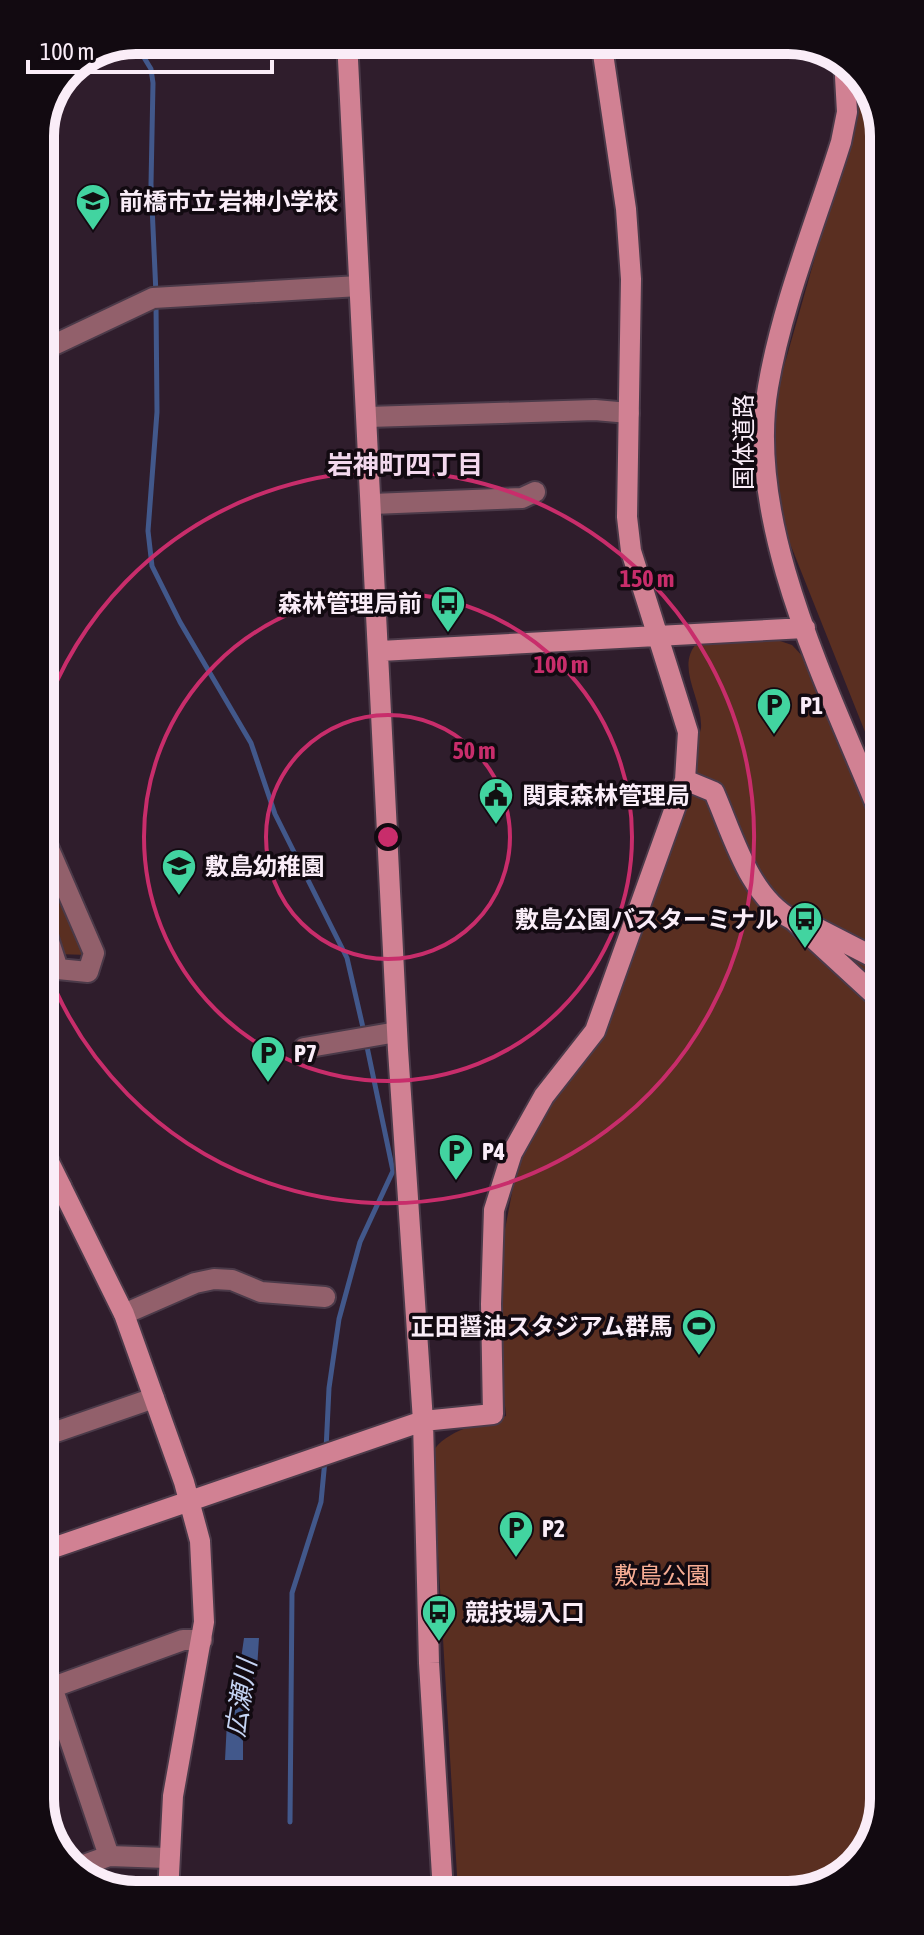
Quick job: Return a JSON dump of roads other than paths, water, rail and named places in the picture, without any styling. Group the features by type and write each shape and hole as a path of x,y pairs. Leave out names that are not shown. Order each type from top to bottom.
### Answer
{"street":[{"path":"348,54 397,1032 423,1421 429,1663 442,1881"},
{"path":"54,1548 423,1421 493,1414 491,1304 494,1210 512,1153 538,1107 595,1031 685,780 688,732 661,637 631,551 627,517 631,279 626,209 603,54"},
{"name":"国体道路","path":"845,77 847,112 841,142 777,346 764,425 765,477 772,522 805,628 870,790"},
{"path":"54,345 153,298 359,286"},
{"path":"368,417 595,410 629,413"},
{"path":"372,504 522,498 535,492"},
{"path":"380,651 805,628"},
{"path":"685,780 714,792 754,881 783,914 870,991"},
{"path":"54,861 94,953 88,972 54,971"},
{"path":"793,920 813,924 870,955"},
{"path":"304,1048 397,1032"},
{"path":"54,1192 124,1314 190,1500 202,1562 202,1640 177,1768 167,1858 168,1881"},
{"path":"124,1314 195,1283 214,1279 232,1280 261,1292 325,1297"},
{"path":"54,1433 154,1398"},
{"path":"54,1687 183,1640 202,1640"},
{"path":"54,1705 109,1856"},
{"path":"86,1864 109,1856 167,1858"}],"water":[{"name":"広瀬川","path":"244,1638 259,1638 257,1669 243,1715 243,1760 225,1760 228,1702 240,1666"},
{"path":"188,1876 213,1878 213,1881 188,1881"},
{"path":"295,1879 295,1881 240,1881"}],"waterway":[{"path":"142,54 151,69 153,83 151,184 156,294"},
{"path":"156,304 157,412 148,531 152,566 180,622 251,743 275,814 347,958 364,1032"},
{"path":"326,1450 329,1388 339,1319 360,1242 393,1171 366,1042"},
{"path":"290,1822 292,1593 321,1502 325,1460"}],"place":[{"name":"前橋市立 岩神小学校","path":"93,232"},
{"name":"森林管理局前","path":"448,634"},
{"name":"P1","path":"774,736"},
{"name":"関東森林管理局","path":"496,826"},
{"name":"敷島幼稚園","path":"179,897"},
{"name":"敷島公園バスターミナル","path":"805,950"},
{"name":"P7","path":"268,1084"},
{"name":"P4","path":"456,1182"},
{"name":"正田醤油スタジアム群馬","path":"699,1357"},
{"name":"P2","path":"516,1559"},
{"name":"競技場入口","path":"439,1643"}],"district":[{"name":"岩神町四丁目","path":"405,465"}],"park label":[{"name":"敷島公園","path":"662,1575"}]}
